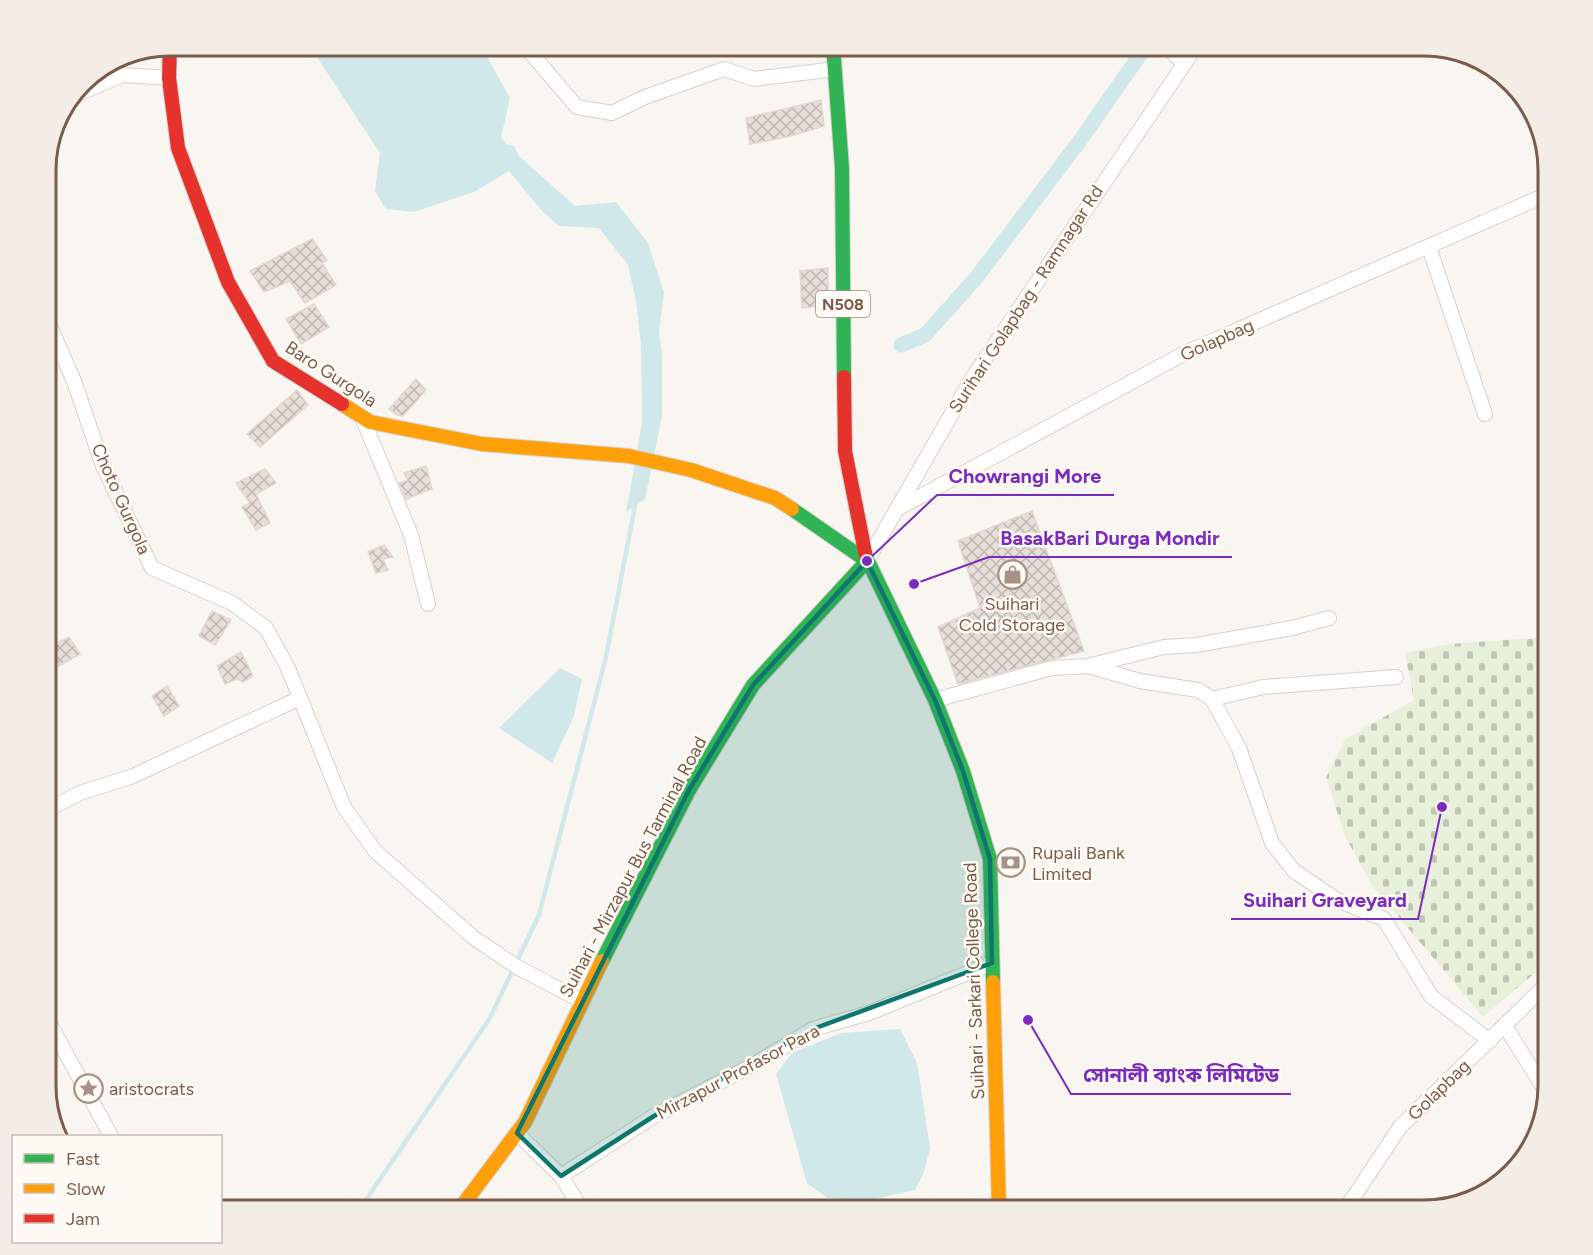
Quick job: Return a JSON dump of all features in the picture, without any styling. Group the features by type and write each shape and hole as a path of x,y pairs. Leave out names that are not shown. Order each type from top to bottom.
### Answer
{"main road":[{"name":"Baro Gurgola","path":"170,56 169,78 178,148 234,292 273,361 370,422 482,444 629,456 660,463 775,498 867,561"},
{"name":"N508","path":"834,56 842,168 845,451 867,561"},
{"name":"Suihari - Sarkari College Road","path":"867,561 935,700 963,771 990,859 997,1200"},
{"name":"Suihari - Mirzapur Bus Tarminal Road","path":"467,1200 525,1122 582,1001 689,790 753,685 867,561"}],"street":[{"path":"533,56 577,107 612,113 645,97 724,69 754,79 835,69"},
{"path":"1176,56 1184,63"},
{"name":"Surihari Golapbag - Ramnagar Rd","path":"867,561 973,376 1189,56"},
{"path":"88,90 122,75 169,78"},
{"name":"Golapbag","path":"897,509 1187,352 1538,198"},
{"path":"1429,247 1485,414"},
{"name":"Choto Gurgola","path":"56,340 74,381 103,466 152,568 232,603 266,628 288,668 344,807 375,851 474,938 529,973 582,1001"},
{"path":"362,417 411,535 428,604"},
{"path":"935,700 1052,668 1089,666 1164,647 1196,645 1292,628 1329,618"},
{"path":"1089,666 1140,681 1198,690 1212,699 1239,748 1272,843 1294,871 1337,900 1384,919 1431,996 1490,1041"},
{"path":"1212,699 1263,687 1396,676"},
{"path":"56,805 80,793 133,776 300,698"},
{"name":"Mirzapur Profasor Para","path":"561,1176 654,1116 753,1065 813,1029 869,1013 992,963"},
{"name":"Golapbag","path":"1352,1200 1400,1127 1538,993"},
{"path":"1505,1026 1538,1079"},
{"path":"56,1035 110,1135"},
{"path":"517,1133 561,1176 576,1200"}],"highlighted area":[{"path":"867,561 935,700 963,771 990,859 992,963 813,1029 654,1116 561,1176 517,1133 689,790 753,685"}],"green space":[{"path":"1538,638 1538,970 1483,1017 1371,884 1345,836 1326,778 1345,739 1414,700 1405,653 1449,644"}],"water":[{"path":"316,56 487,56 510,98 501,138 506,144 514,146 519,156 575,206 616,202 648,243 664,292 659,332 662,354 662,416 645,499 626,512 642,424 641,345 636,301 628,265 599,228 559,226 542,211 509,171 476,191 414,212 386,209 375,191 380,153"},
{"path":"560,668 582,679 574,716 552,763 499,728"},
{"path":"900,1029 917,1063 930,1148 924,1172 915,1190 870,1200 827,1198 807,1183 776,1074 792,1053 841,1033"}],"building":[{"path":"821,100 824,126 791,136 750,144 746,118"},
{"path":"312,239 327,260 322,263 336,285 305,303 290,281 264,292 250,271"},
{"path":"828,268 828,305 802,308 800,271"},
{"path":"314,304 329,327 301,344 286,319"},
{"path":"416,379 426,390 403,416 397,415 389,409"},
{"path":"297,390 308,405 260,447 247,434"},
{"path":"426,466 432,489 406,499 399,483 408,480 404,473"},
{"path":"265,469 276,483 256,494 270,523 256,530 242,507 250,503 236,483"},
{"name":"Suihari Cold Storage","path":"1032,511 1084,651 958,684 938,627 980,608 958,541"},
{"path":"384,545 393,557 383,559 388,570 376,573 368,552"},
{"path":"212,611 231,620 215,645 199,636"},
{"path":"69,637 80,654 59,666 56,661 56,644"},
{"path":"241,652 253,676 243,682 237,679 225,684 217,666"},
{"path":"167,686 179,706 164,716 152,696"}],"waterway":[{"path":"901,345 925,335 976,278 1079,142 1139,56"},
{"path":"366,1200 490,1018 539,915 606,657 635,506"}],"traffic: fast":[{"path":"834,56 842,168 844,377"},
{"path":"602,961 689,790 753,685 867,561 792,509"},
{"path":"866,557 935,700 963,771 990,859 993,982"}],"traffic: slow":[{"path":"342,404 370,422 482,444 629,456 691,470 775,498 792,509"},
{"path":"466,1200 525,1122 602,961"},
{"path":"993,982 999,1200"}],"traffic: jam":[{"path":"170,56 169,78 178,148 228,282 273,361 342,404"},
{"path":"844,377 845,451 866,557"}],"place":[{"name":"Chowrangi More","path":"867,561"},
{"name":"Suihari Cold Storage","path":"1012,575"},
{"name":"BasakBari Durga Mondir","path":"914,584"},
{"name":"Suihari Graveyard","path":"1442,807"},
{"name":"Rupali Bank Limited","path":"1011,863"},
{"name":"সোনালী ব্যাংক লিমিটেড","path":"1028,1020"},
{"name":"aristocrats","path":"88,1089"}]}
